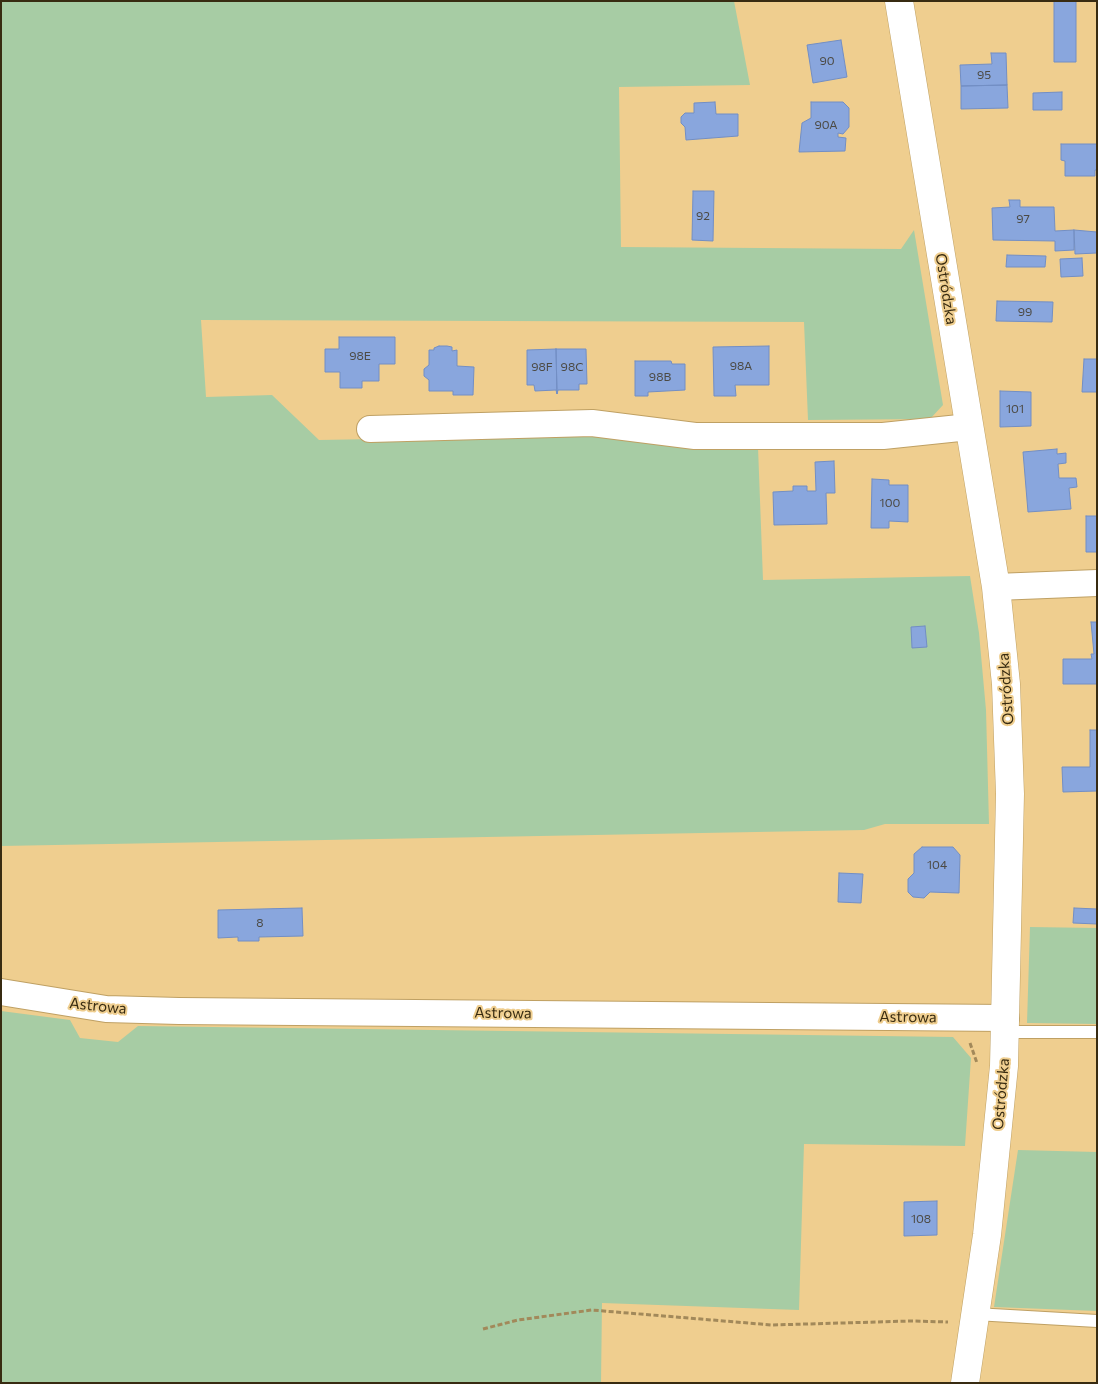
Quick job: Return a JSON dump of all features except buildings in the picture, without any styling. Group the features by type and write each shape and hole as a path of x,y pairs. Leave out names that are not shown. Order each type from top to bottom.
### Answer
{"street":[{"name":"Ostródzka","path":"899,1 996,586 1006,684 1008,736 1006,1025 994,1174 965,1383"},
{"path":"370,429 592,423 695,436 873,436 969,427"},
{"path":"996,586 1097,583"},
{"name":"Astrowa","path":"1,992 106,1008 1006,1025"}],"lane":[{"path":"1006,1025 1097,1032"},
{"path":"974,1320 1097,1321"}],"path":[{"path":"483,1329 518,1320 592,1310 772,1325 974,1320"}],"green space":[{"path":"1,1 734,1 750,85 619,87 621,247 901,249 914,230 943,405 930,419 808,420 804,322 201,320 206,397 272,395 319,440 603,435 758,447 763,580 970,576 979,633 986,710 989,824 885,824 864,830 1,846"},
{"path":"1030,927 1097,928 1097,1024 1027,1023"},
{"path":"1,1011 70,1020 80,1038 118,1042 138,1026 953,1037 971,1058 965,1146 804,1144 799,1310 602,1303 601,1383 1,1383"},
{"path":"1018,1150 1097,1152 1097,1311 994,1307"}]}
